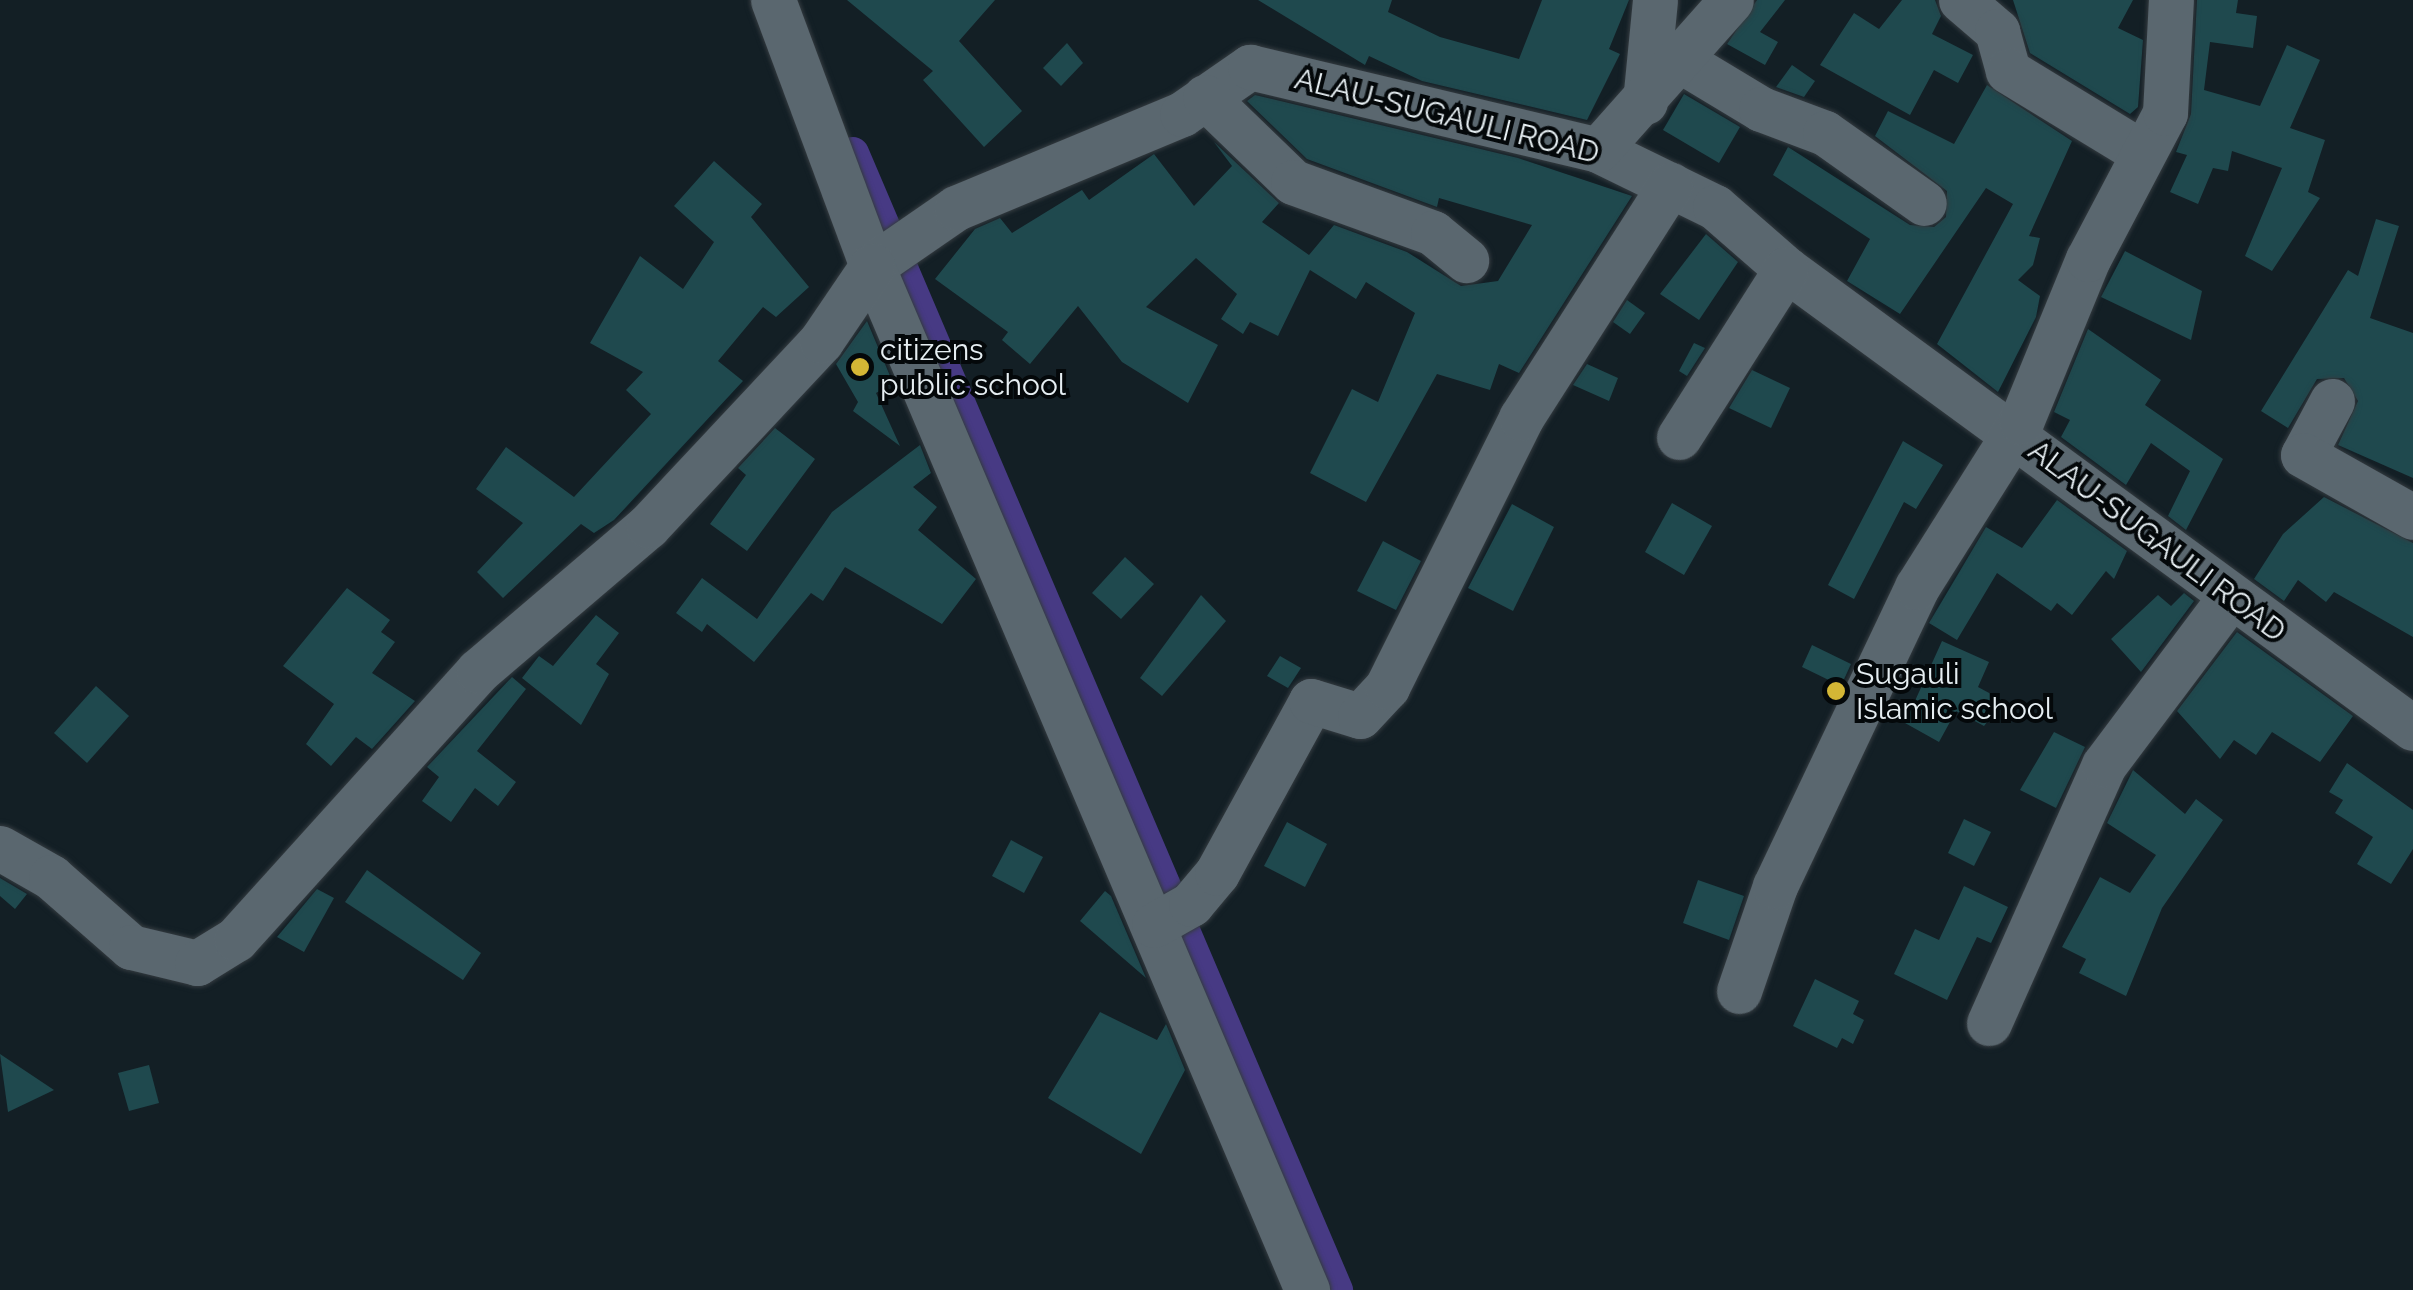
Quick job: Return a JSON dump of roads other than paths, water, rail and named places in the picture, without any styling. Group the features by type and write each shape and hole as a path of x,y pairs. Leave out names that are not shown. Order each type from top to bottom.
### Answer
{"street":[{"path":"773,0 885,257 1154,924 1308,1290"},
{"path":"1645,102 1656,0"},
{"path":"1598,150 1645,102 1678,58 1731,0"},
{"path":"1961,0 1997,32 2008,71 2141,152"},
{"path":"1740,991 1775,886 1917,587 2016,433 2141,152 2165,113 2171,0"},
{"path":"1678,58 1761,110 1825,133 1924,203"},
{"name":"ALAU-SUGAULI ROAD","path":"885,257 1032,170 1182,114 1250,67 1598,150 1715,207 1786,269 2016,433 2230,597 2413,728"},
{"path":"1205,97 1293,182 1433,233 1466,260"},
{"path":"1154,924 1190,904 1217,873 1311,701 1360,716 1387,687 1521,418 1670,184"},
{"path":"0,848 51,876 132,947 197,963 236,939 478,672 648,526 821,341 885,257"},
{"path":"1679,437 1786,269"},
{"path":"2332,400 2303,455 2413,517"},
{"path":"1989,1023 2104,765 2230,597"}],"waterway":[{"path":"853,153 1337,1290"}],"place":[{"name":"citizens public school","path":"860,367"},
{"name":"Sugauli Islamic school","path":"1836,691"}]}
